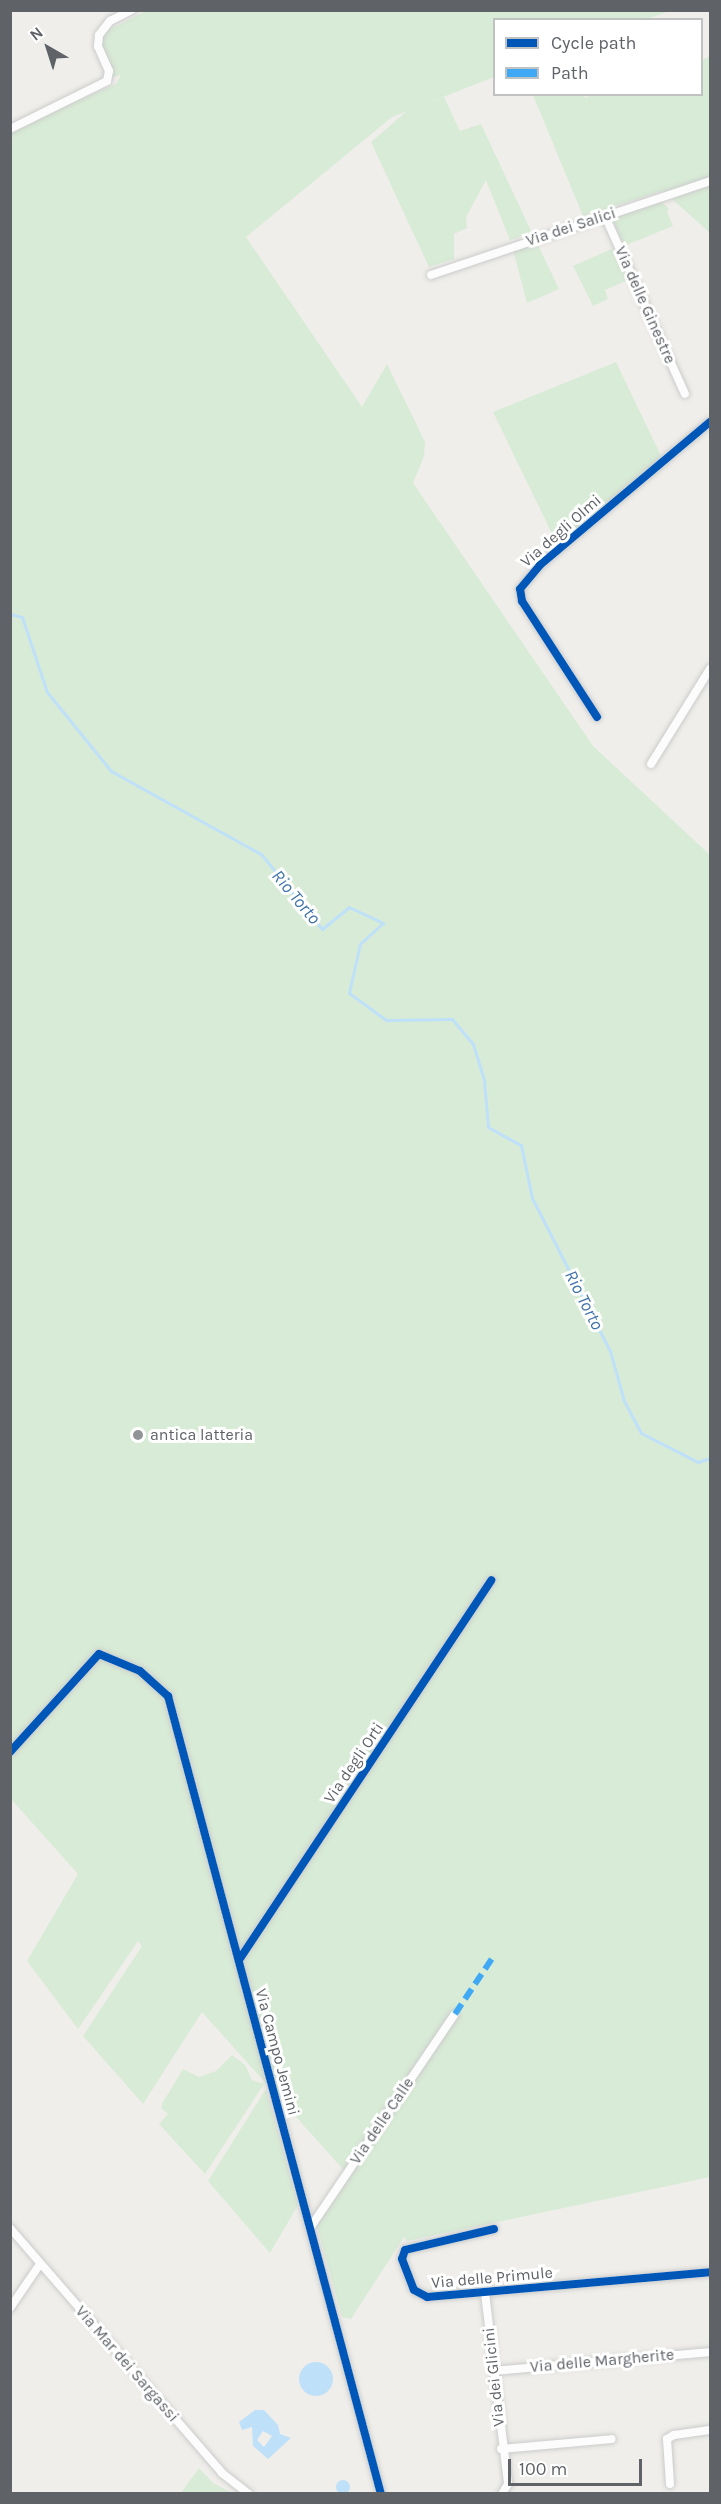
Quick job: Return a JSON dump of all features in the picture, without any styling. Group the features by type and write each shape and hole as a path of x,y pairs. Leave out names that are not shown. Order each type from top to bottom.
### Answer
{"street":[{"path":"10,129 107,81 110,75 98,46 99,35 110,21 132,10"},
{"name":"Via dei Salici","path":"431,275 711,181"},
{"name":"Via delle Ginestre","path":"605,216 685,394"},
{"name":"Via degli Olmi","path":"597,717 522,601 521,586 540,565 711,422"},
{"path":"651,764 711,669"},
{"name":"Via degli Orti","path":"239,1960 491,1580"},
{"name":"Via Campo Jemini","path":"10,1752 101,1654 140,1671 168,1696 381,2493"},
{"name":"Via delle Calle","path":"310,2228 455,2014"},
{"name":"Via Mar dei Sargassi","path":"10,2228 222,2473 249,2493"},
{"name":"Via delle Primule","path":"494,2229 409,2247 402,2254 412,2286 421,2296 485,2293 711,2272"},
{"path":"10,2308 40,2264"},
{"name":"Via dei Glicini","path":"485,2293 501,2449 508,2484 502,2493"},
{"name":"Via delle Margherite","path":"494,2371 711,2352"},
{"path":"670,2484 668,2439 672,2435 711,2430"},
{"path":"501,2449 612,2439"}],"green space":[{"path":"146,11 670,11 650,18 493,18 493,77 392,117 246,237 362,407 387,364 425,442 424,456 413,483 593,746 710,855 710,2177 407,2241 404,2237 351,2319 342,2317 317,2226 350,2177 202,2012 143,2104 83,2036 142,1946 138,1941 78,2029 27,1961 78,1874 11,1799 11,130 116,84 121,75 113,77 102,62 97,47 103,33"},
{"path":"710,56 710,233 663,191 583,216 533,96 584,96 585,98 589,96 703,96 703,60"},
{"path":"444,97 460,131 481,124 532,233 510,240 486,180 466,217 467,228 454,234 454,259 429,267 371,142 408,110"},
{"path":"661,201 669,209 667,212 673,226 624,246 611,217"},
{"path":"537,243 559,289 527,303 513,250"},
{"path":"614,248 628,280 605,290 608,299 593,306 573,266"},
{"path":"616,362 663,460 558,546 493,412"},
{"path":"232,2055 245,2065 252,2080 264,2084 205,2174 159,2124 168,2114 161,2108 183,2069 199,2077 216,2071"},
{"path":"266,2089 298,2205 270,2253 208,2181"},
{"path":"199,2468 213,2483 232,2493 181,2493"}],"water":[{"path":"316,2362 328,2367 333,2379 328,2391 316,2396 304,2391 299,2379 304,2367"},
{"path":"255,2410 264,2410 278,2425 280,2434 291,2438 268,2459 253,2446 252,2427 242,2430 239,2422","holes":["263,2431 272,2436 264,2447 257,2440"]},
{"path":"340,2480 346,2480 350,2487 346,2494 340,2494 336,2490 336,2484"}],"waterway":[{"name":"Rio Torto","path":"10,614 22,617 47,692 111,771 261,854 322,929 349,907 383,923 360,944 349,993 386,1020 452,1019 473,1044 484,1081 488,1127 521,1145 532,1198 610,1351 624,1401 641,1433 698,1462 710,1458"}],"marked path":[{"path":"455,2014 493,1957"}],"cycle path":[{"path":"597,717 522,601 520,589 540,565 710,422"},
{"path":"239,1960 491,1580"},
{"path":"10,1752 99,1654 140,1671 168,1696 381,2494"},
{"path":"494,2229 405,2250 402,2259 414,2290 427,2297 710,2272"}],"place":[{"name":"antica latteria","path":"138,1435"}]}
